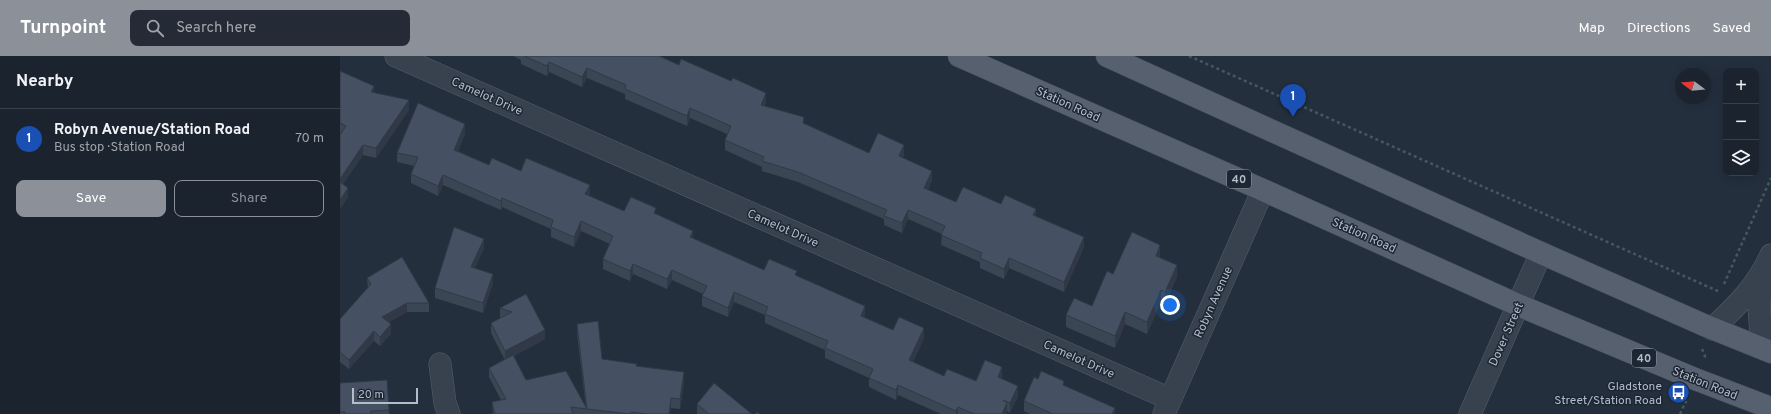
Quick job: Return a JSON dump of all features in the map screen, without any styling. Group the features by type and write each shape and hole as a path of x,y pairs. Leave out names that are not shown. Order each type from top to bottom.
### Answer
{"main road":[{"name":"Station Road","path":"959,56 1263,190 1518,305 1695,379 1771,408"},
{"path":"1107,56 1541,253 1712,329 1767,350"}],"street":[{"name":"Camelot Drive","path":"396,56 1167,407"},
{"name":"Robyn Avenue","path":"1167,407 1263,190"},
{"name":"Dover Street","path":"1470,414 1541,253"},
{"path":"1712,329 1735,307 1767,265"},
{"path":"1767,265 1759,307 1767,350"},
{"path":"440,364 445,403 449,414"}],"path":[{"path":"1189,56 1720,292"}],"building":[{"path":"524,56 659,56 679,65 681,59 731,81 733,78 766,93 761,105 804,117 803,123 869,153 878,133 904,145 899,156 932,171 924,188 956,202 963,187 1001,204 1005,195 1036,209 1033,215 1084,237 1064,282 1009,258 1004,269 980,258 982,253 941,235 945,226 908,210 902,223 884,216 887,210 798,172 762,161 764,157 725,140 731,126 690,108 687,116 625,89 626,85 587,68 582,77 549,62 547,66"},
{"path":"340,71 374,86 371,92 409,100 376,148 363,145 340,179 340,135 346,126 340,123"},
{"path":"418,103 465,124 454,150 489,165 492,158 521,171 526,158 590,185 585,194 624,211 631,197 656,208 654,213 693,231 690,237 764,270 769,259 797,271 795,275 865,306 861,316 893,330 899,317 924,328 909,360 944,376 947,369 976,381 985,360 1002,367 998,377 1018,386 1010,403 1003,400 1007,403 1002,414 974,414 958,407 956,411 898,385 896,390 869,378 873,369 825,348 828,341 765,314 768,307 734,292 728,308 702,296 707,286 672,270 667,279 633,264 630,271 603,259 613,236 581,221 574,237 551,227 553,220 502,198 501,201 443,175 438,186 411,174 418,157 397,153"},
{"path":"340,182 348,188 340,200"},
{"path":"454,227 484,239 471,267 493,274 483,303 435,288"},
{"path":"1132,232 1160,245 1156,256 1177,265 1165,292 1161,290 1147,322 1125,312 1115,336 1066,315 1074,298 1092,306 1107,271 1113,274"},
{"path":"402,257 429,303 407,303 382,317 391,324 380,337 374,331 349,360 340,352 340,319 371,284 367,278"},
{"path":"526,294 545,330 505,351 491,323 512,312 500,308"},
{"path":"598,321 602,359 637,364 636,366 684,372 680,399 671,398 669,414 646,414 631,412 630,414 587,409 577,324"},
{"path":"513,355 526,380 566,371 587,409 571,407 573,414 495,414 492,402 506,399 489,368"},
{"path":"1041,371 1064,381 1063,385 1115,408 1112,414 1053,414 1024,401 1034,377 1038,379"},
{"path":"387,380 389,410 371,411 371,414 345,414 345,412 340,412 340,383"},
{"path":"714,383 752,414 709,414 697,404"}],"place":[{"name":"Robyn Avenue/Station Road","path":"1293,117"},
{"name":"Gladstone Street/Station Road","path":"1678,393"}]}
